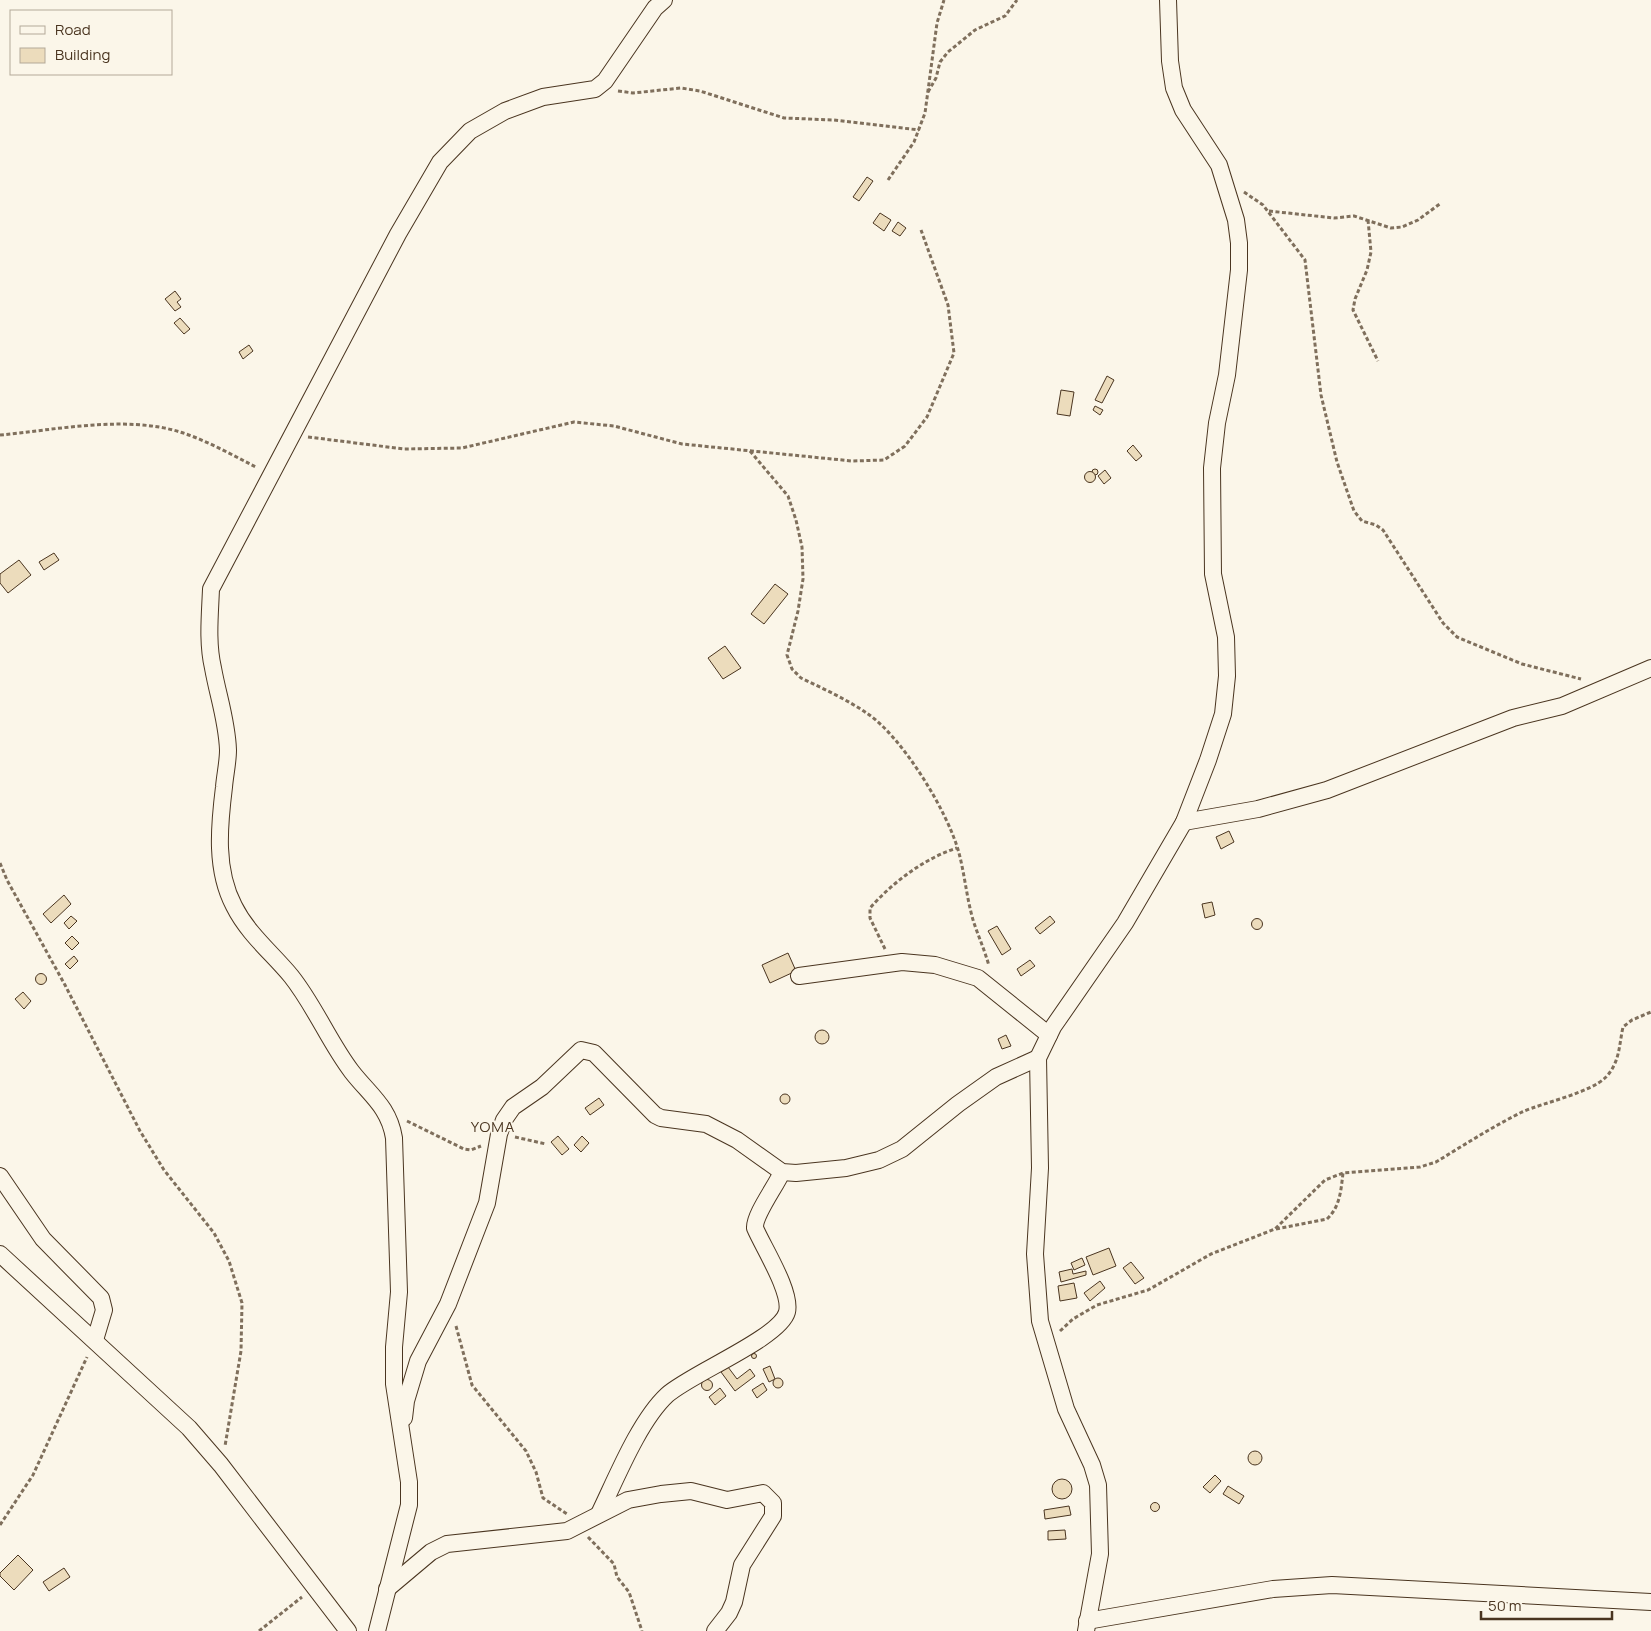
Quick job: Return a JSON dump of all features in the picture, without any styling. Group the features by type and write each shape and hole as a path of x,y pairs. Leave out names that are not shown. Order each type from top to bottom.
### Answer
{"street":[{"path":"377,1631 387,1588 404,1532 409,1505 408,1482 394,1384 394,1356 400,1292 396,1168 392,1122 384,1109 351,1071 311,1003 291,976 255,938 234,906 221,874 221,811 228,751 224,709 212,667 209,631 211,589 398,234 440,162 470,131 505,111 543,97 595,89 606,80 656,8 664,0"},
{"path":"1168,0 1170,61 1174,88 1184,110 1219,165 1236,220 1239,243 1239,270 1227,375 1217,423 1212,468 1212,574 1226,636 1227,676 1223,714 1208,760 1184,822 1125,924 1049,1035 1038,1058 1040,1168 1035,1254 1040,1321 1066,1409 1092,1465 1098,1485 1100,1554 1087,1626 1273,1589 1332,1585 1651,1602"},
{"path":"1184,822 1258,809 1327,790 1513,718 1562,706 1651,668"},
{"path":"799,976 892,963 934,965 978,978 1049,1035"},
{"path":"402,1440 406,1401 418,1361 448,1304 487,1203 499,1134 504,1120 514,1107 542,1087 581,1050 589,1050 655,1115 661,1118 706,1124 737,1140 782,1172 796,1173 846,1168 878,1160 902,1149 958,1104 996,1077 1038,1058"},
{"path":"599,1514 642,1430 667,1396 684,1382 768,1335 781,1323 786,1315 788,1307 784,1293 755,1228 756,1218 776,1188 782,1172"},
{"path":"0,1176 43,1239 101,1298 104,1310 94,1340"},
{"path":"0,1254 188,1428 221,1465 348,1631"},
{"path":"387,1588 431,1552 447,1544 557,1532 577,1527 628,1500 661,1494 691,1491 727,1500 763,1493 773,1503 773,1516 746,1558 734,1602 729,1613 715,1631"}],"path":[{"path":"888,180 914,142 925,113 937,23 944,0"},
{"path":"928,92 936,78 940,62 948,52 975,30 1005,16 1017,0"},
{"path":"595,89 633,92 681,88 700,90 784,118 834,120 919,130"},
{"path":"1223,181 1252,196 1268,210 1298,248 1308,270 1311,319 1322,403 1337,462 1354,511 1362,521 1376,525 1383,530 1443,623 1457,637 1522,664 1606,686"},
{"path":"1268,210 1334,218 1354,216 1391,228 1402,227 1434,210 1441,203"},
{"path":"1368,220 1371,252 1367,270 1355,299 1353,310 1378,361"},
{"path":"292,435 404,449 462,448 574,422 614,426 682,444 852,461 884,460 905,446 927,417 954,353 948,305 921,230"},
{"path":"0,436 112,425 152,426 180,432 272,475"},
{"path":"749,450 788,496 802,547 803,579 798,611 787,655 792,670 801,678 870,715 895,740 927,784 949,824 957,848 974,924 983,944 990,971"},
{"path":"892,963 870,918 870,908 884,893 931,859 957,848"},
{"path":"0,862 7,880 65,985 140,1131 164,1170 214,1233 229,1262 242,1303 241,1352 221,1465"},
{"path":"1275,1229 1325,1180 1344,1173 1420,1167 1522,1112 1555,1098 1586,1090 1606,1077 1615,1064 1619,1054 1623,1027 1632,1020 1651,1012"},
{"path":"384,1109 464,1149 477,1149 499,1134 546,1144"},
{"path":"1046,1343 1073,1319 1097,1305 1148,1290 1211,1254 1275,1229 1326,1219 1333,1213 1339,1201 1344,1173"},
{"path":"448,1304 462,1344 472,1385 526,1451 536,1472 543,1498 566,1513 577,1527 610,1558 616,1577 630,1592 642,1631"},
{"path":"0,1525 34,1475 94,1340"},
{"path":"259,1631 315,1588"}],"building":[{"path":"867,177 873,181 859,201 853,197"},
{"path":"880,213 891,220 884,231 873,223"},
{"path":"898,222 906,228 900,236 892,231"},
{"path":"175,291 181,299 177,302 181,307 175,311 165,299"},
{"path":"180,318 190,329 184,334 174,323"},
{"path":"249,345 253,351 243,359 239,352"},
{"path":"1107,376 1114,380 1102,403 1095,400"},
{"path":"1061,390 1074,392 1070,416 1057,414"},
{"path":"1095,406 1103,410 1100,415 1093,410"},
{"path":"1133,445 1142,456 1136,461 1127,451"},
{"path":"1095,469 1098,472 1095,475 1092,472"},
{"path":"1105,470 1111,478 1104,484 1098,476"},
{"path":"1088,472 1092,472 1095,477 1094,481 1088,482 1085,479 1085,475"},
{"path":"54,553 59,560 44,570 39,562"},
{"path":"19,560 31,575 8,593 0,583 0,574"},
{"path":"775,584 788,594 764,624 751,614"},
{"path":"725,646 741,668 723,679 708,658"},
{"path":"1229,831 1234,842 1221,849 1216,837"},
{"path":"64,895 71,904 51,923 43,914"},
{"path":"1212,902 1215,915 1205,918 1202,904"},
{"path":"71,916 77,921 69,929 64,923"},
{"path":"1050,916 1055,922 1040,934 1035,928"},
{"path":"1257,918 1263,924 1257,930 1251,924"},
{"path":"997,926 1011,949 1002,955 988,931"},
{"path":"72,936 79,943 72,950 65,943"},
{"path":"788,953 796,971 770,983 762,965"},
{"path":"74,956 78,961 70,969 65,964"},
{"path":"1030,960 1035,966 1021,976 1017,969"},
{"path":"41,973 47,979 41,985 35,979"},
{"path":"23,992 31,1001 24,1009 15,999"},
{"path":"822,1030 827,1032 829,1037 827,1042 822,1044 817,1042 815,1037 817,1032"},
{"path":"1006,1035 1011,1046 1002,1049 998,1039"},
{"path":"785,1094 790,1099 785,1104 780,1099"},
{"path":"599,1098 604,1105 590,1115 585,1108"},
{"path":"558,1136 569,1149 562,1155 551,1142"},
{"path":"582,1136 589,1143 581,1152 574,1145"},
{"path":"1109,1248 1116,1266 1093,1275 1086,1257"},
{"path":"1082,1258 1085,1265 1074,1270 1071,1263"},
{"path":"1131,1262 1144,1278 1135,1284 1123,1268"},
{"path":"1072,1269 1073,1274 1086,1271 1086,1275 1061,1282 1059,1272"},
{"path":"1100,1281 1105,1288 1090,1301 1084,1293"},
{"path":"1074,1283 1077,1298 1060,1301 1058,1286"},
{"path":"754,1353 757,1356 754,1359 751,1356"},
{"path":"770,1366 775,1379 769,1382 763,1369"},
{"path":"728,1367 737,1379 750,1369 755,1376 735,1391 721,1372"},
{"path":"776,1378 780,1378 783,1383 782,1387 776,1388 773,1385 773,1381"},
{"path":"707,1379 713,1385 707,1391 701,1385"},
{"path":"763,1383 767,1390 757,1398 752,1390"},
{"path":"720,1388 726,1396 715,1405 709,1397"},
{"path":"1255,1451 1260,1453 1262,1458 1260,1463 1255,1465 1250,1463 1248,1458 1250,1453"},
{"path":"1215,1475 1221,1481 1210,1493 1203,1487"},
{"path":"1062,1479 1069,1482 1072,1489 1069,1496 1062,1499 1055,1496 1052,1489 1055,1482"},
{"path":"1228,1486 1244,1496 1239,1504 1223,1494"},
{"path":"1155,1502 1160,1507 1155,1512 1150,1507"},
{"path":"1069,1506 1071,1515 1045,1519 1044,1510"},
{"path":"1065,1530 1066,1539 1048,1540 1048,1531"},
{"path":"18,1555 33,1570 14,1590 0,1576 0,1573"},
{"path":"64,1568 70,1577 49,1591 43,1582"}],"district":[{"name":"YOMA","path":"493,1127"}]}
